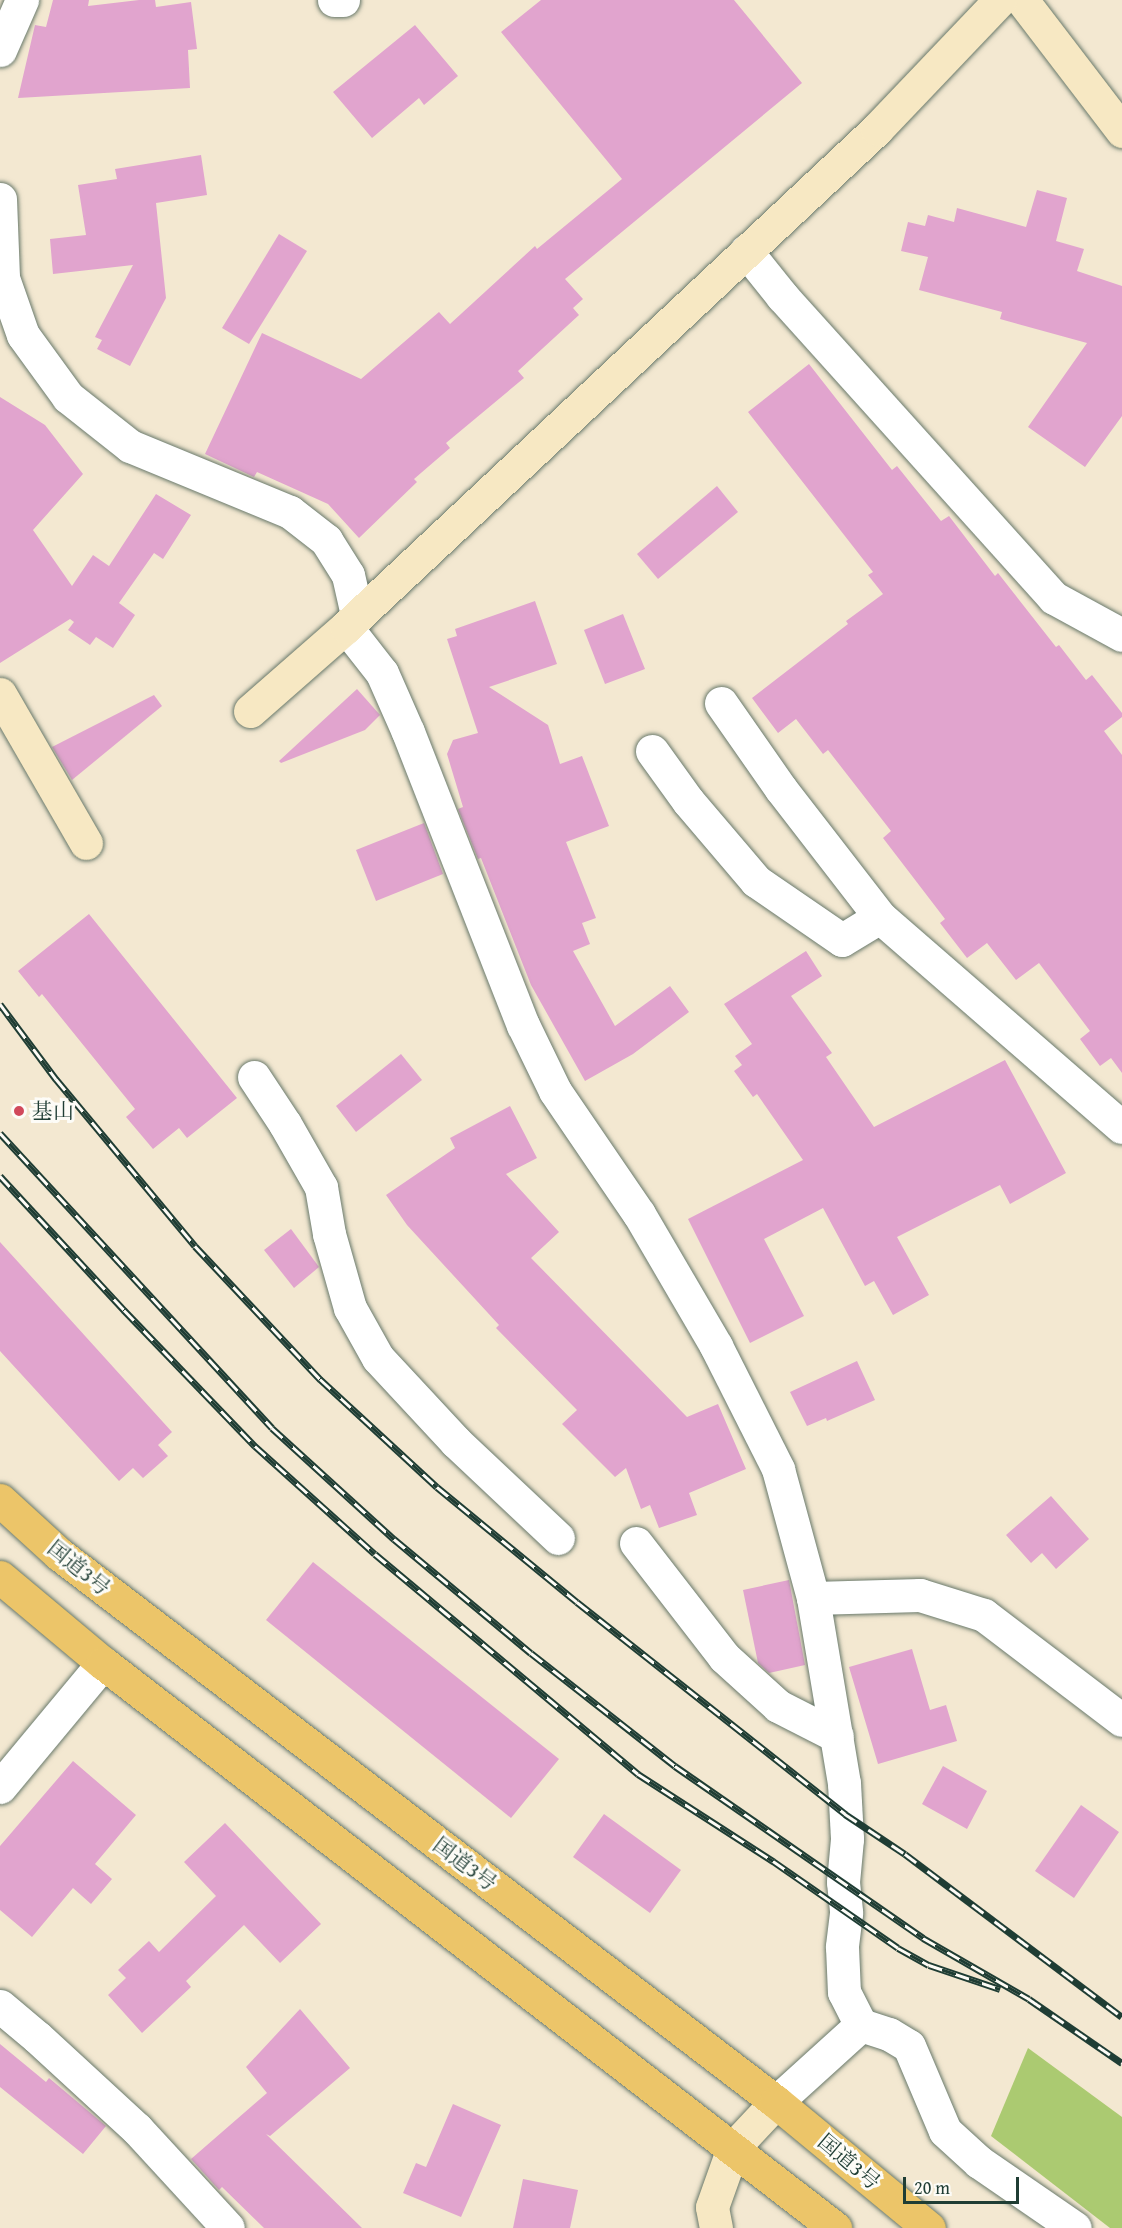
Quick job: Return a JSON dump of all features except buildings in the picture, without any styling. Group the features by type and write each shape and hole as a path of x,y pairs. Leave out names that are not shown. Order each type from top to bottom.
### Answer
{"highway":[{"name":"国道3号","path":"0,1500 59,1554 776,2102 929,2228"},
{"path":"0,1577 104,1664 835,2228"}],"street":[{"path":"0,50 22,0"},
{"path":"334,0 343,0"},
{"path":"250,711 352,621 877,129 1000,0"},
{"path":"1022,0 1122,131"},
{"path":"0,199 3,278 23,335 68,397 130,446 291,512 326,540 348,574 352,621 382,673 408,732 523,1025 555,1091 639,1214 716,1346 778,1469 813,1598 844,1783 847,1839 843,1882 846,1913 842,1947 844,1992 861,2025 889,2034 909,2046 945,2131 979,2162 1076,2228"},
{"path":"746,251 868,393 1054,598 1122,635"},
{"path":"0,694 86,843"},
{"path":"721,703 781,789 880,916 1122,1127"},
{"path":"652,751 688,801 756,881 842,940 880,916"},
{"path":"254,1077 285,1124 321,1187 329,1234 350,1308 378,1358 456,1442 558,1538"},
{"path":"636,1544 724,1656 778,1706 837,1736"},
{"path":"813,1598 920,1595 984,1615 1122,1720"},
{"path":"0,1787 104,1664"},
{"path":"0,2006 137,2129 228,2228"},
{"path":"717,2228 712,2207 733,2148 776,2102 861,2025"}],"green space":[{"path":"1028,2048 1122,2117 1122,2228 1110,2228 991,2136"}],"railway":[{"path":"0,1004 56,1079 195,1246 320,1379 437,1487 577,1602 845,1814 905,1854 1122,2017"},
{"path":"0,1133 272,1428 394,1539 531,1653 675,1766 923,1938 1029,1999 1122,2063"},
{"path":"0,1176 124,1310 255,1446 375,1554 638,1774 773,1861 898,1948 929,1965 1000,1989"}],"place":[{"name":"基山","path":"19,1111"}]}
